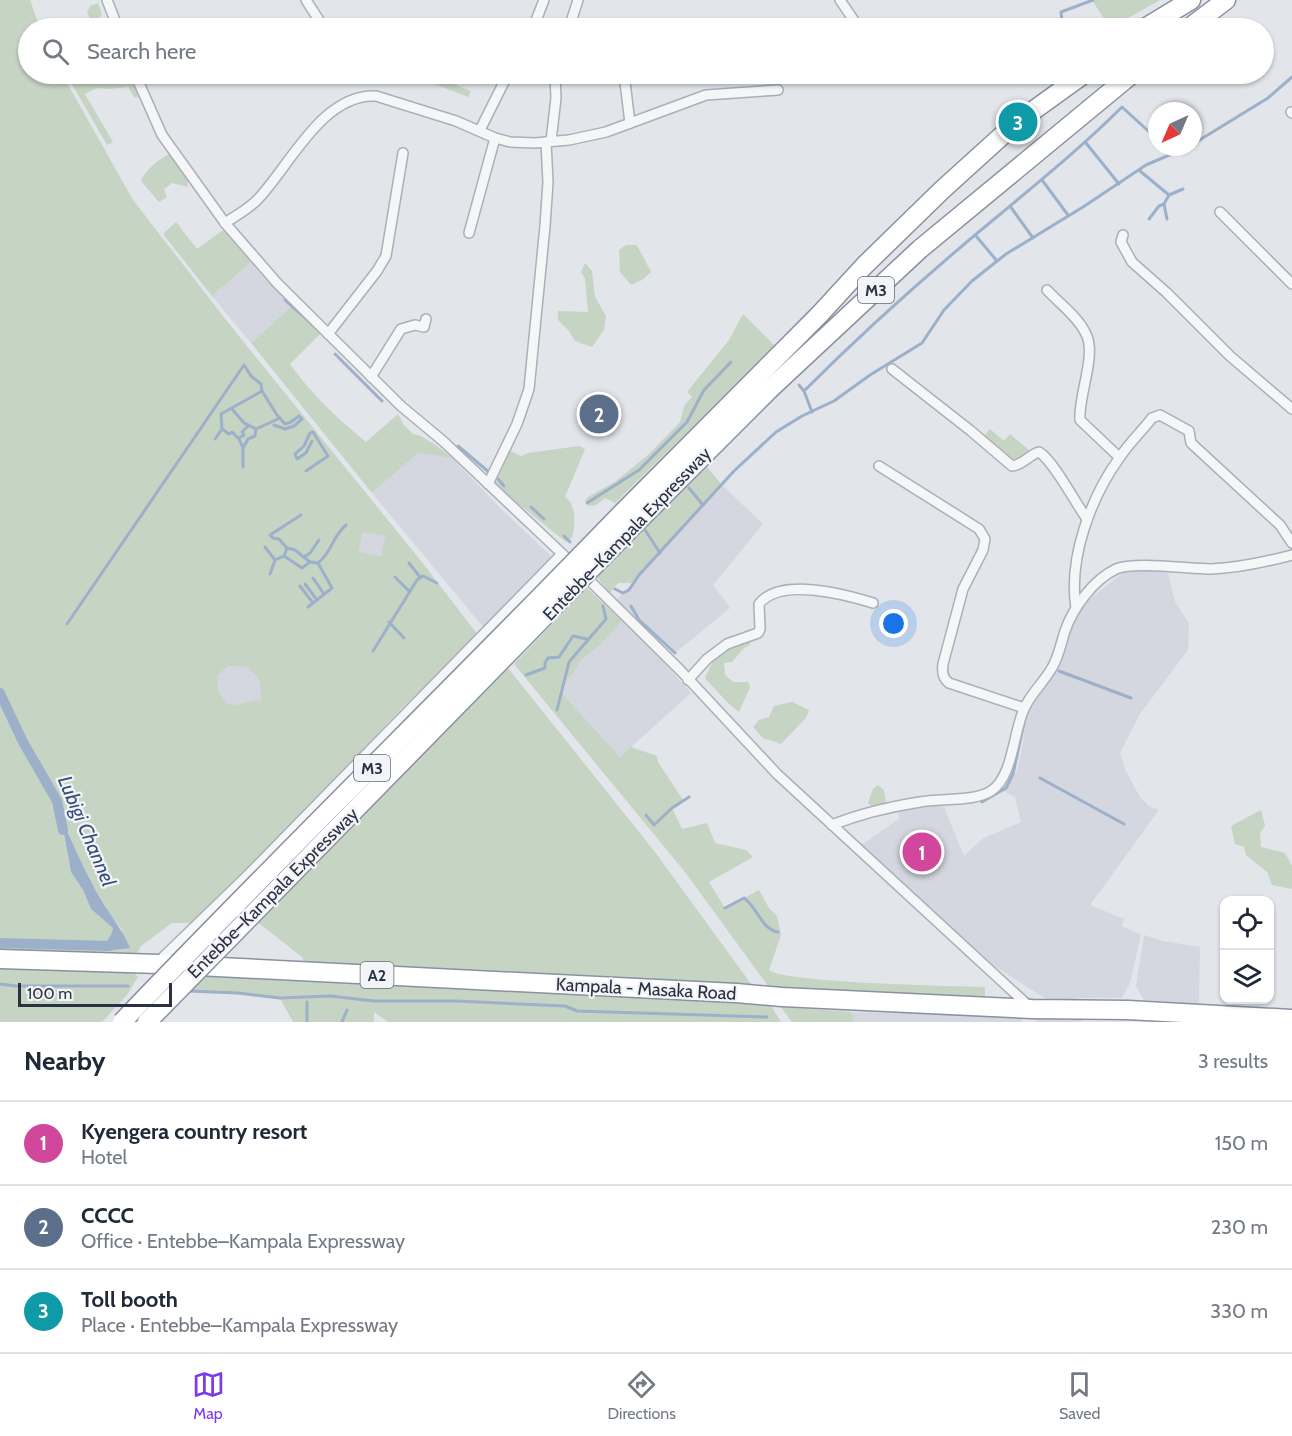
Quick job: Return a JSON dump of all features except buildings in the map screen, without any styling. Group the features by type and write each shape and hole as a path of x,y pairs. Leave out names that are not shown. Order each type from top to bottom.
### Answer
{"highway":[{"path":"1161,18 1191,0"},
{"path":"1202,18 1226,0"},
{"name":"Entebbe–Kampala Expressway","path":"147,1022 629,519 865,265 942,190 1016,123 1070,84"},
{"name":"Entebbe–Kampala Expressway","path":"122,1022 201,938 524,614 920,249 1120,84"},
{"name":"Kampala - Masaka Road","path":"0,959 156,963 1032,1009 1091,1015 1292,1019"}],"street":[{"path":"107,0 114,18"},
{"path":"306,0 318,18"},
{"path":"537,18 544,0"},
{"path":"572,18 578,0"},
{"path":"840,0 852,18"},
{"path":"139,84 162,135 191,178 225,223 277,283 371,377 562,554 688,680 754,751 1032,1009"},
{"path":"480,130 503,84"},
{"path":"488,484 517,424 529,389 545,226 548,141 556,98 555,84"},
{"path":"625,84 630,123"},
{"path":"225,223 258,199 307,136 344,104 365,96 376,96 510,142 585,137 706,95 778,90"},
{"path":"469,233 495,138"},
{"path":"328,334 372,278 386,256 403,153"},
{"path":"1220,212 1292,284"},
{"path":"1123,235 1120,242 1132,262 1167,293 1230,356 1292,409"},
{"path":"1047,290 1084,330 1089,339 1089,353 1079,410 1080,420 1119,458"},
{"path":"371,377 401,329 415,325 424,327 426,319"},
{"path":"892,369 1012,466 1019,465 1034,454 1043,455 1087,519"},
{"path":"1076,608 1074,584 1091,507 1119,458 1152,418 1160,415 1189,431 1191,443 1197,450 1280,525 1292,543"},
{"path":"879,466 979,529 983,534 985,539 983,550 963,589 943,664 943,675 949,683 1024,708"},
{"path":"156,963 249,874 562,554"},
{"path":"832,825 863,812 920,802 980,796 993,790 1004,774 1024,708 1057,659 1065,631 1076,608 1099,582 1116,569 1131,566 1210,569 1236,567 1292,555"},
{"path":"688,680 707,659 722,648 758,633 760,629 759,604 764,598 794,588 855,597 873,603"}],"shaded area":[{"path":"251,262 293,305 251,343 212,296"},
{"path":"418,453 452,458 550,555 551,561 484,628 372,493"},
{"path":"722,485 763,524 713,585 730,608 675,653 616,601"},
{"path":"362,531 385,536 381,556 359,552"},
{"path":"1146,570 1168,573 1175,602 1189,623 1188,650 1140,714 1120,753 1125,769 1140,797 1149,806 1159,810 1090,905 1124,919 1122,926 1141,935 1130,983 1122,998 1079,998 1061,1004 1043,997 990,963 861,845 899,819 898,808 943,805 964,856 982,839 1021,822 1015,797 1003,791 1017,771 1026,714 1058,666 1073,626 1086,602 1123,573"},
{"path":"622,621 662,660 691,693 620,757 559,690 581,660 600,645"},
{"path":"228,666 247,667 259,679 261,700 235,705 227,703 218,691 217,676"},
{"path":"1144,935 1163,941 1200,947 1199,1004 1144,1000 1136,986"},
{"path":"851,1012 1024,1017 1021,1022 854,1022"},
{"path":"1037,1018 1083,1020 1081,1022 1035,1022"}],"green space":[{"path":"0,0 30,0 36,18 18,18 18,84 68,84 133,200 478,635 401,709 286,830 192,923 172,923 141,946 136,956 0,952","holes":["362,532 385,536 381,556 359,552","228,666 247,667 259,679 261,699 235,705 227,703 218,691 217,676","61,821 96,891 122,930 106,942 113,928 91,909 83,890 71,872"]},
{"path":"1092,0 1160,0 1128,18 1104,18"},
{"path":"98,3 102,14 99,18 90,18 87,13 90,6"},
{"path":"72,84 135,84 138,97 135,98 128,87 97,88 85,94 113,142 107,145"},
{"path":"435,84 453,84 471,91 468,97"},
{"path":"170,154 187,177 188,187 172,183 164,189 167,197 159,202 141,181 153,165"},
{"path":"176,222 197,249 223,230 251,262 212,296 163,234"},
{"path":"626,245 637,245 651,272 642,280 631,285 620,272 619,250"},
{"path":"585,263 592,271 595,297 606,316 604,330 592,347 575,341 558,320 558,311 588,312 585,279 581,272"},
{"path":"293,305 321,333 290,364 335,415 366,442 398,414 413,434 421,436 452,458 418,453 372,493 251,343"},
{"path":"743,314 775,346 615,503 605,498 596,505 589,506 585,501 588,497 616,481 649,454 680,422 684,406 692,397 687,392 729,340"},
{"path":"990,429 1004,441 1010,434 1029,450 1017,464 984,436"},
{"path":"579,446 585,449 565,497 572,505 574,521 572,538 566,542 495,485 510,451 521,456"},
{"path":"707,467 722,485 632,583 618,583 610,593 597,577"},
{"path":"587,588 622,621 600,645 581,660 559,690 620,757 631,747 657,756 658,762 683,800 672,808 682,829 707,823 715,843 746,850 753,857 709,882 725,908 759,890 769,908 777,916 781,935 769,970 805,978 836,981 985,987 985,1000 771,990 685,872 514,664"},
{"path":"750,642 750,645 744,648 732,662 724,663 725,675 733,682 748,682 750,687 739,712 705,678 712,663 728,646"},
{"path":"508,668 655,852 754,988 305,963 302,957 256,921"},
{"path":"792,702 809,710 806,718 781,744 763,738 753,727 759,720 769,717 774,706"},
{"path":"878,785 884,790 886,803 880,807 871,806 868,803 873,789"},
{"path":"1261,810 1265,825 1260,834 1261,847 1285,853 1292,866 1292,889 1272,885 1267,872 1246,855 1244,847 1235,844 1231,826"},
{"path":"0,968 129,971 138,977 127,995 102,1022 0,1022"},
{"path":"206,973 770,1004 781,1022 388,1022 374,1012 374,1022 293,1022 280,998 188,991"},
{"path":"781,1007 851,1012 854,1022 792,1022"}],"water":[{"path":"61,818 96,891 130,948 113,950 106,942 113,928 91,909 83,890 71,872"}],"waterway":[{"path":"1062,18 1061,12 1093,0"},
{"path":"1202,138 1268,98 1292,77"},
{"path":"804,391 899,301 1062,163 1122,107 1148,131"},
{"path":"1086,143 1119,184"},
{"path":"615,589 623,593 629,590 639,575 734,471 776,432 802,416 834,401 870,375 922,343 944,310 972,281 1006,254 1146,165 1167,156"},
{"path":"1140,171 1169,195 1164,204 1159,206 1149,219"},
{"path":"1042,180 1068,215"},
{"path":"1169,195 1183,189"},
{"path":"1164,204 1167,219"},
{"path":"1010,206 1033,238"},
{"path":"976,236 997,261"},
{"path":"285,300 313,325"},
{"path":"335,354 382,401"},
{"path":"587,503 639,470 687,422 704,390 731,362"},
{"path":"67,624 244,365 251,376 261,384 262,391 285,424 299,416 302,419 294,426 285,429 274,425"},
{"path":"799,385 804,391 812,412"},
{"path":"215,439 222,429 221,414 262,391"},
{"path":"232,409 244,423 256,429 280,418"},
{"path":"239,438 244,435 242,432 249,425"},
{"path":"222,429 229,434 232,432 239,439 243,448"},
{"path":"243,467 243,448 248,439 255,436 256,429"},
{"path":"306,471 328,456 313,432 310,433 304,446 295,454 297,459 306,453 312,441"},
{"path":"458,446 490,473"},
{"path":"498,479 504,486"},
{"path":"689,488 703,505"},
{"path":"531,507 544,519"},
{"path":"287,548 279,539 270,535 301,515"},
{"path":"270,574 275,560 284,556 302,568 310,562 318,563 327,554 337,535 346,525"},
{"path":"645,530 660,553"},
{"path":"564,536 570,542"},
{"path":"304,557 310,553 319,540"},
{"path":"265,547 275,560"},
{"path":"284,556 287,548 295,550 310,562"},
{"path":"308,607 332,588 318,563"},
{"path":"409,563 420,577"},
{"path":"373,651 417,580 423,576 437,583"},
{"path":"395,577 409,591"},
{"path":"313,578 324,594"},
{"path":"305,584 317,600"},
{"path":"300,586 313,603"},
{"path":"557,710 569,662 606,619 603,606"},
{"path":"631,606 639,620 675,653"},
{"path":"389,622 404,638"},
{"path":"526,675 545,668 548,658 559,657 573,636 587,639"},
{"path":"1059,671 1131,698"},
{"name":"Lubigi Channel","path":"0,693 23,742 57,801 63,830"},
{"path":"982,802 1006,788 1013,774 1024,723"},
{"path":"1040,778 1124,824"},
{"path":"646,815 654,825 672,808 689,797"},
{"path":"725,908 744,898 764,923 778,932"},
{"name":"Lubigi Channel","path":"0,943 110,946 117,936"},
{"path":"0,984 128,986"},
{"path":"188,991 280,998 330,996 374,1001 456,1001 565,1006 577,1011 767,1017"},
{"path":"307,1002 307,1022"},
{"path":"342,1022 347,1010"}],"place":[{"name":"Toll booth","path":"1018,122"},
{"name":"CCCC","path":"599,414"},
{"name":"Kyengera country resort","path":"922,852"}]}
